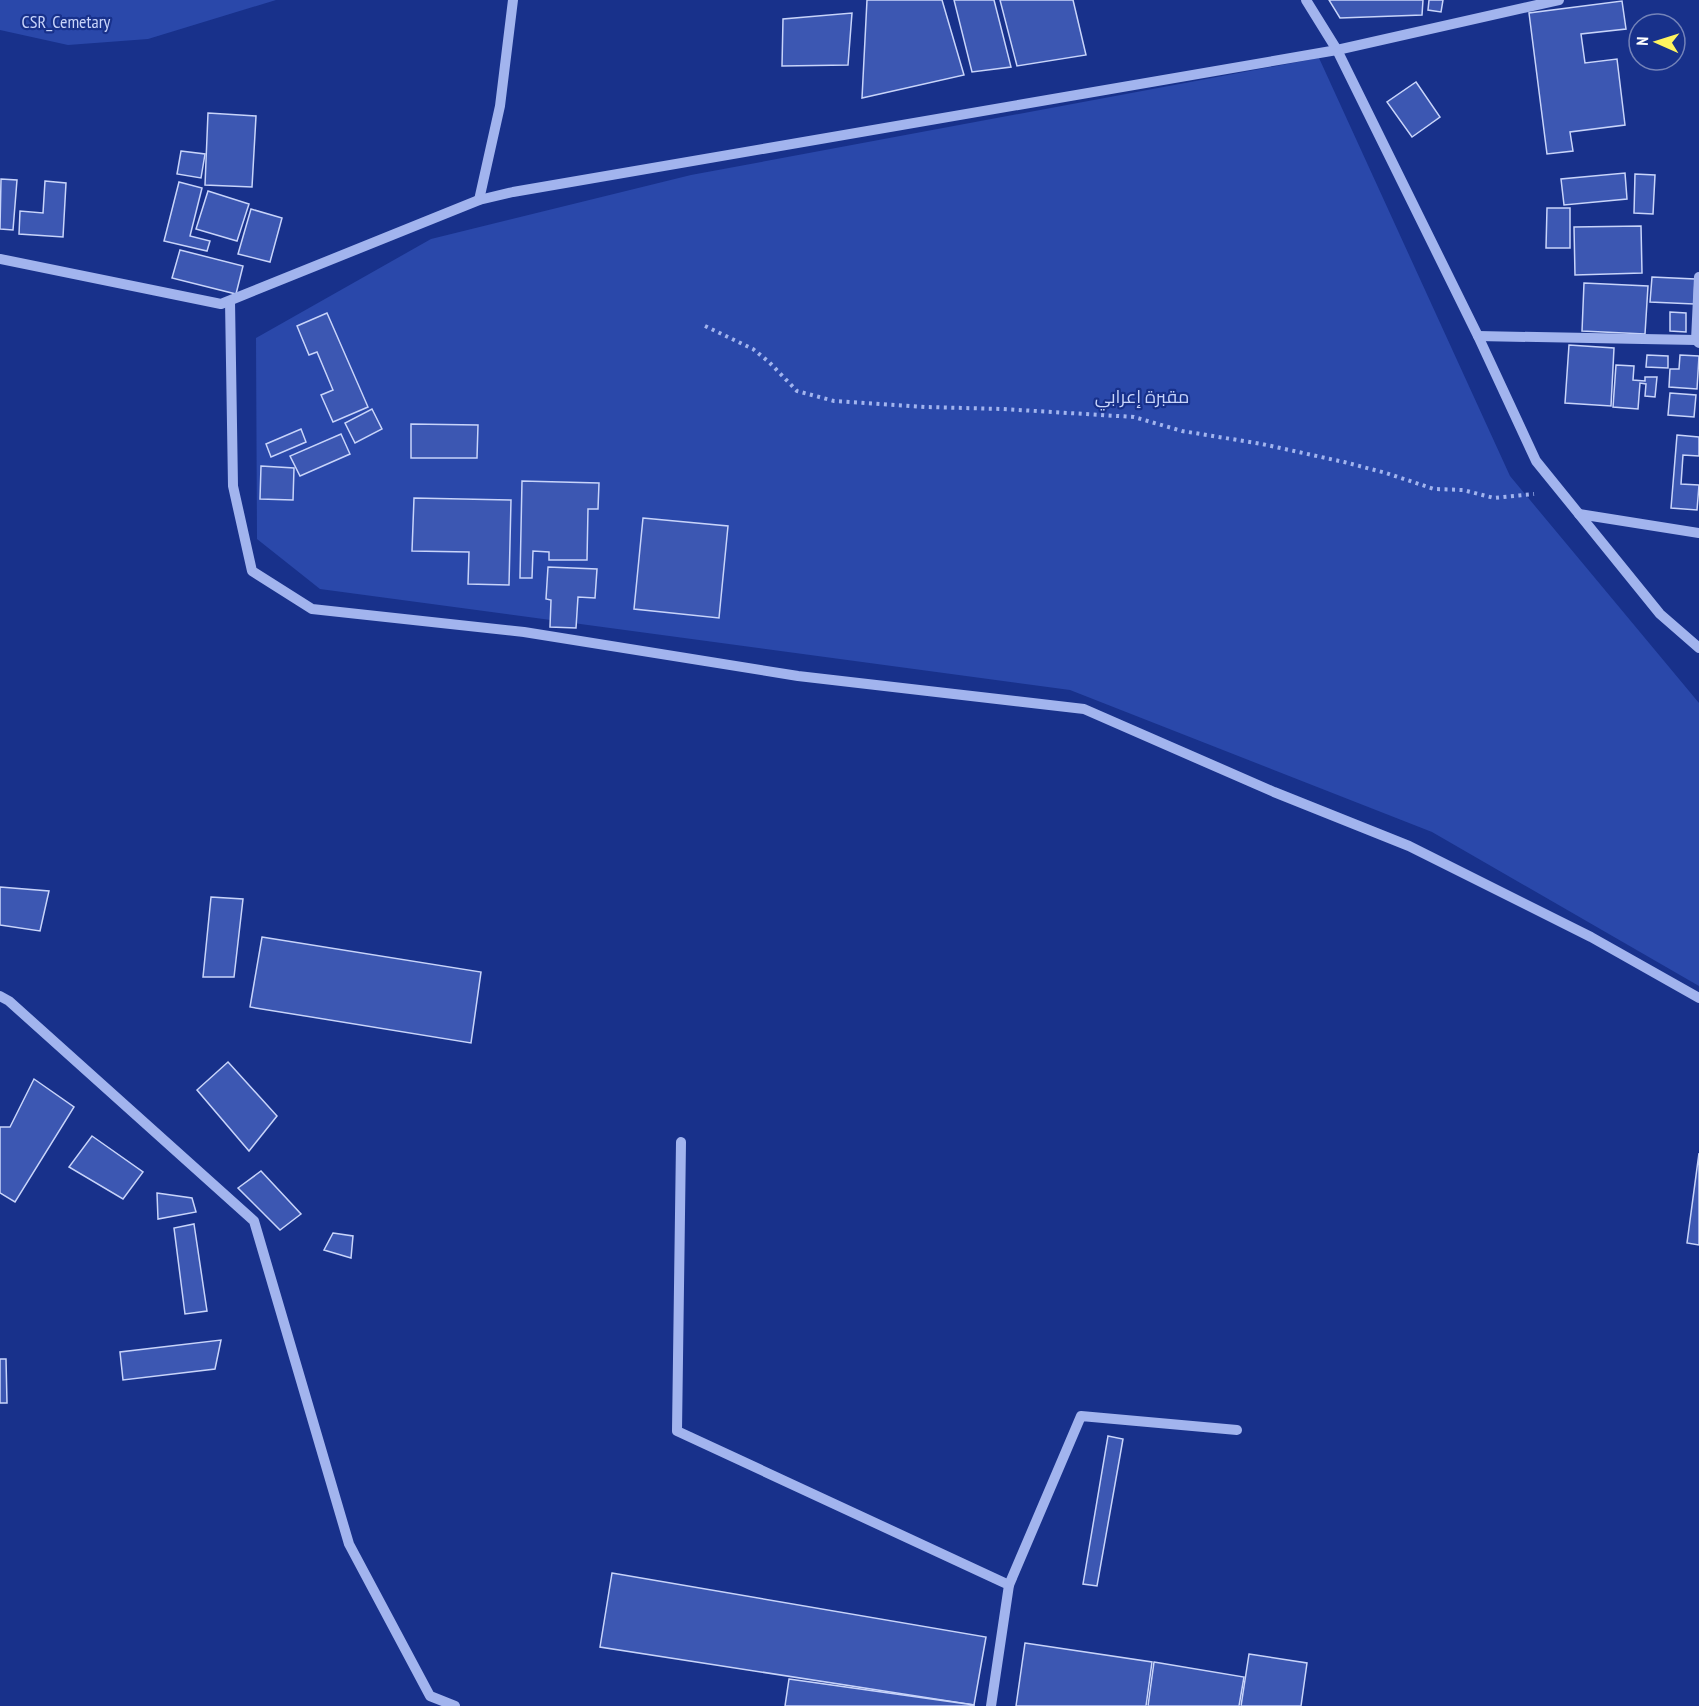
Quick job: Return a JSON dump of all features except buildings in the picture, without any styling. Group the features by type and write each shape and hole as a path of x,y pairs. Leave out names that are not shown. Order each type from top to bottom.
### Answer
{"street":[{"path":"479,200 500,106 513,0"},
{"path":"1306,0 1337,50 1478,336 1536,461 1659,614 1699,648"},
{"path":"0,258 221,304 479,200 524,190 1337,50 1559,0"},
{"path":"1478,336 1698,341 1699,277"},
{"path":"230,301 233,486 252,571 312,609 524,632 798,676 1084,709 1274,792 1409,846 1591,937 1699,998"},
{"path":"1579,514 1699,533"},
{"path":"0,996 9,1001 254,1221 349,1544 430,1696 455,1706"},
{"path":"681,1143 677,1431 1009,1585"},
{"path":"992,1706 1009,1585 1081,1416 1237,1430"}],"path":[{"path":"705,326 753,349 769,362 797,392 834,401 925,407 1003,408 1134,417 1182,431 1262,444 1344,462 1434,489 1463,490 1494,498 1534,494 1556,485"}],"green space":[{"name":"CSR_Cemetary","path":"0,0 276,0 148,39 68,45 0,30"},
{"name":"مقبرة إعرابي","path":"1319,58 1510,476 1699,703 1699,986 1432,832 1070,690 320,589 257,539 256,338 431,239 691,175"}]}
